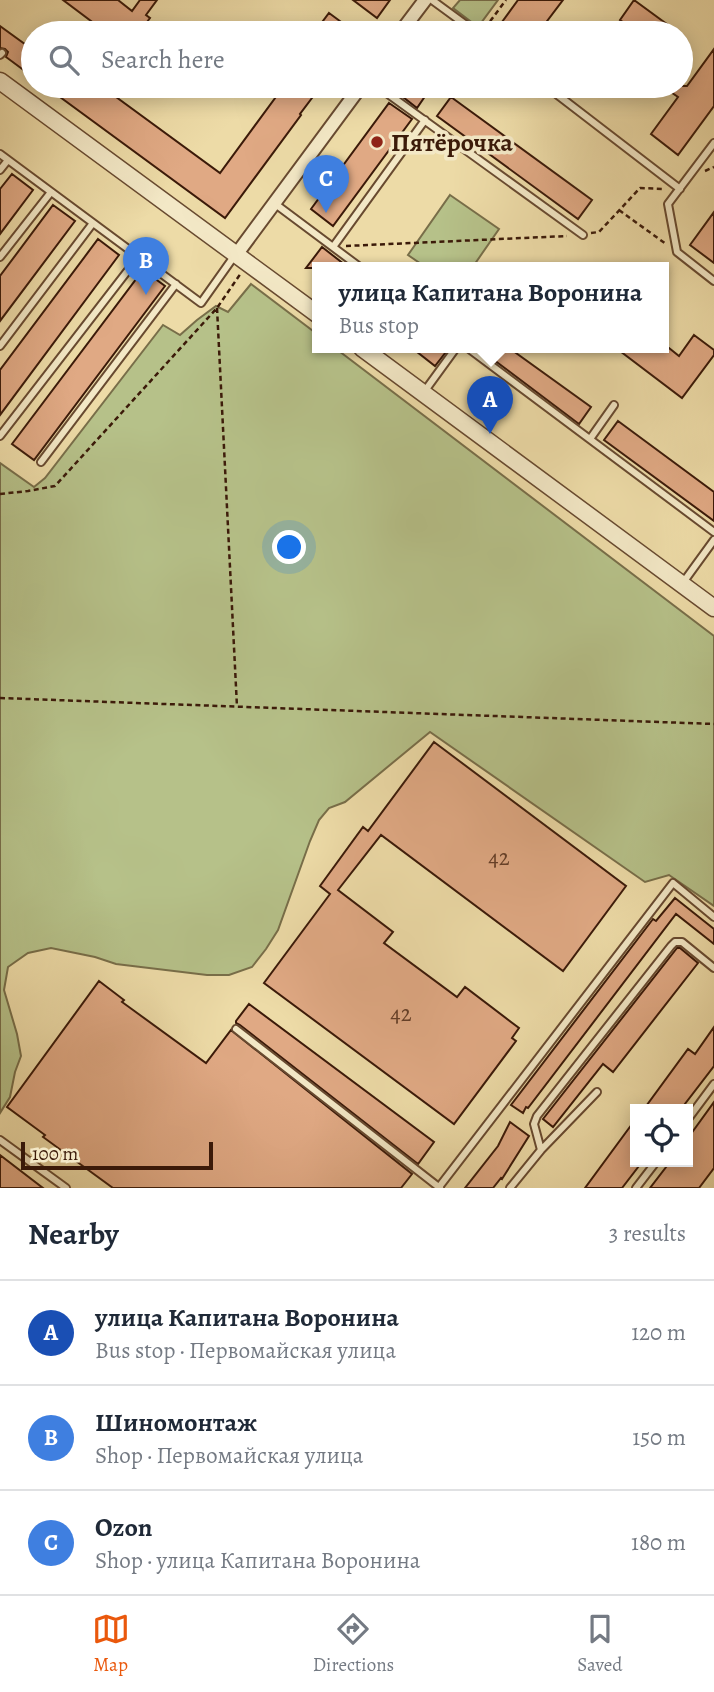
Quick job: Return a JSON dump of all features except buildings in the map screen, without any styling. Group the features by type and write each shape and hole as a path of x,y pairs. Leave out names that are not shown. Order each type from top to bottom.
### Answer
{"street":[{"path":"409,21 425,0"},
{"path":"0,80 21,96"},
{"path":"24,98 312,310"},
{"path":"236,255 352,98"},
{"path":"369,353 714,608"}],"lane":[{"path":"432,0 462,21"},
{"path":"394,98 583,235"},
{"path":"562,98 680,189"},
{"path":"332,247 425,120"},
{"path":"714,143 668,204 677,252 714,281"},
{"path":"0,154 201,303 236,255"},
{"path":"0,170 8,160"},
{"path":"0,257 51,192"},
{"path":"274,203 352,262"},
{"path":"0,346 93,223"},
{"path":"0,436 139,257"},
{"path":"41,462 176,284"},
{"path":"423,393 452,353"},
{"path":"475,353 714,532"},
{"path":"590,439 614,405"},
{"path":"682,585 714,540"},
{"path":"236,1029 439,1187 673,883 714,917"},
{"path":"541,1150 534,1124 537,1116 671,946 675,942 682,942 714,968"},
{"path":"693,1112 714,1084"},
{"path":"510,1188 541,1150 597,1093"},
{"path":"0,1140 66,1188"},
{"path":"636,1188 652,1167"}],"path":[{"path":"489,21 506,0"},
{"path":"332,247 583,235 599,232 640,188 680,189"},
{"path":"619,210 677,252"},
{"path":"0,494 55,486 217,308 241,273"},
{"path":"217,308 237,707"},
{"path":"0,698 714,724"}],"green space":[{"path":"460,0 498,0 482,21 470,21 453,8"},
{"path":"450,195 499,229 476,262 418,262 408,255"},
{"path":"251,284 312,330 312,353 342,353 714,636 714,906 669,875 645,882 430,732 345,802 329,808 319,820 278,930 252,967 229,975 207,975 116,964 51,948 28,953 8,967 4,990 21,1056 10,1097 0,1113 0,463 34,487 45,478 163,325 180,335 216,306 228,312"}],"place":[{"name":"Пятёрочка","path":"377,142"},
{"name":"Ozon","path":"326,213"},
{"name":"Шиномонтаж","path":"146,295"},
{"name":"улица Капитана Воронина","path":"490,434"}]}
